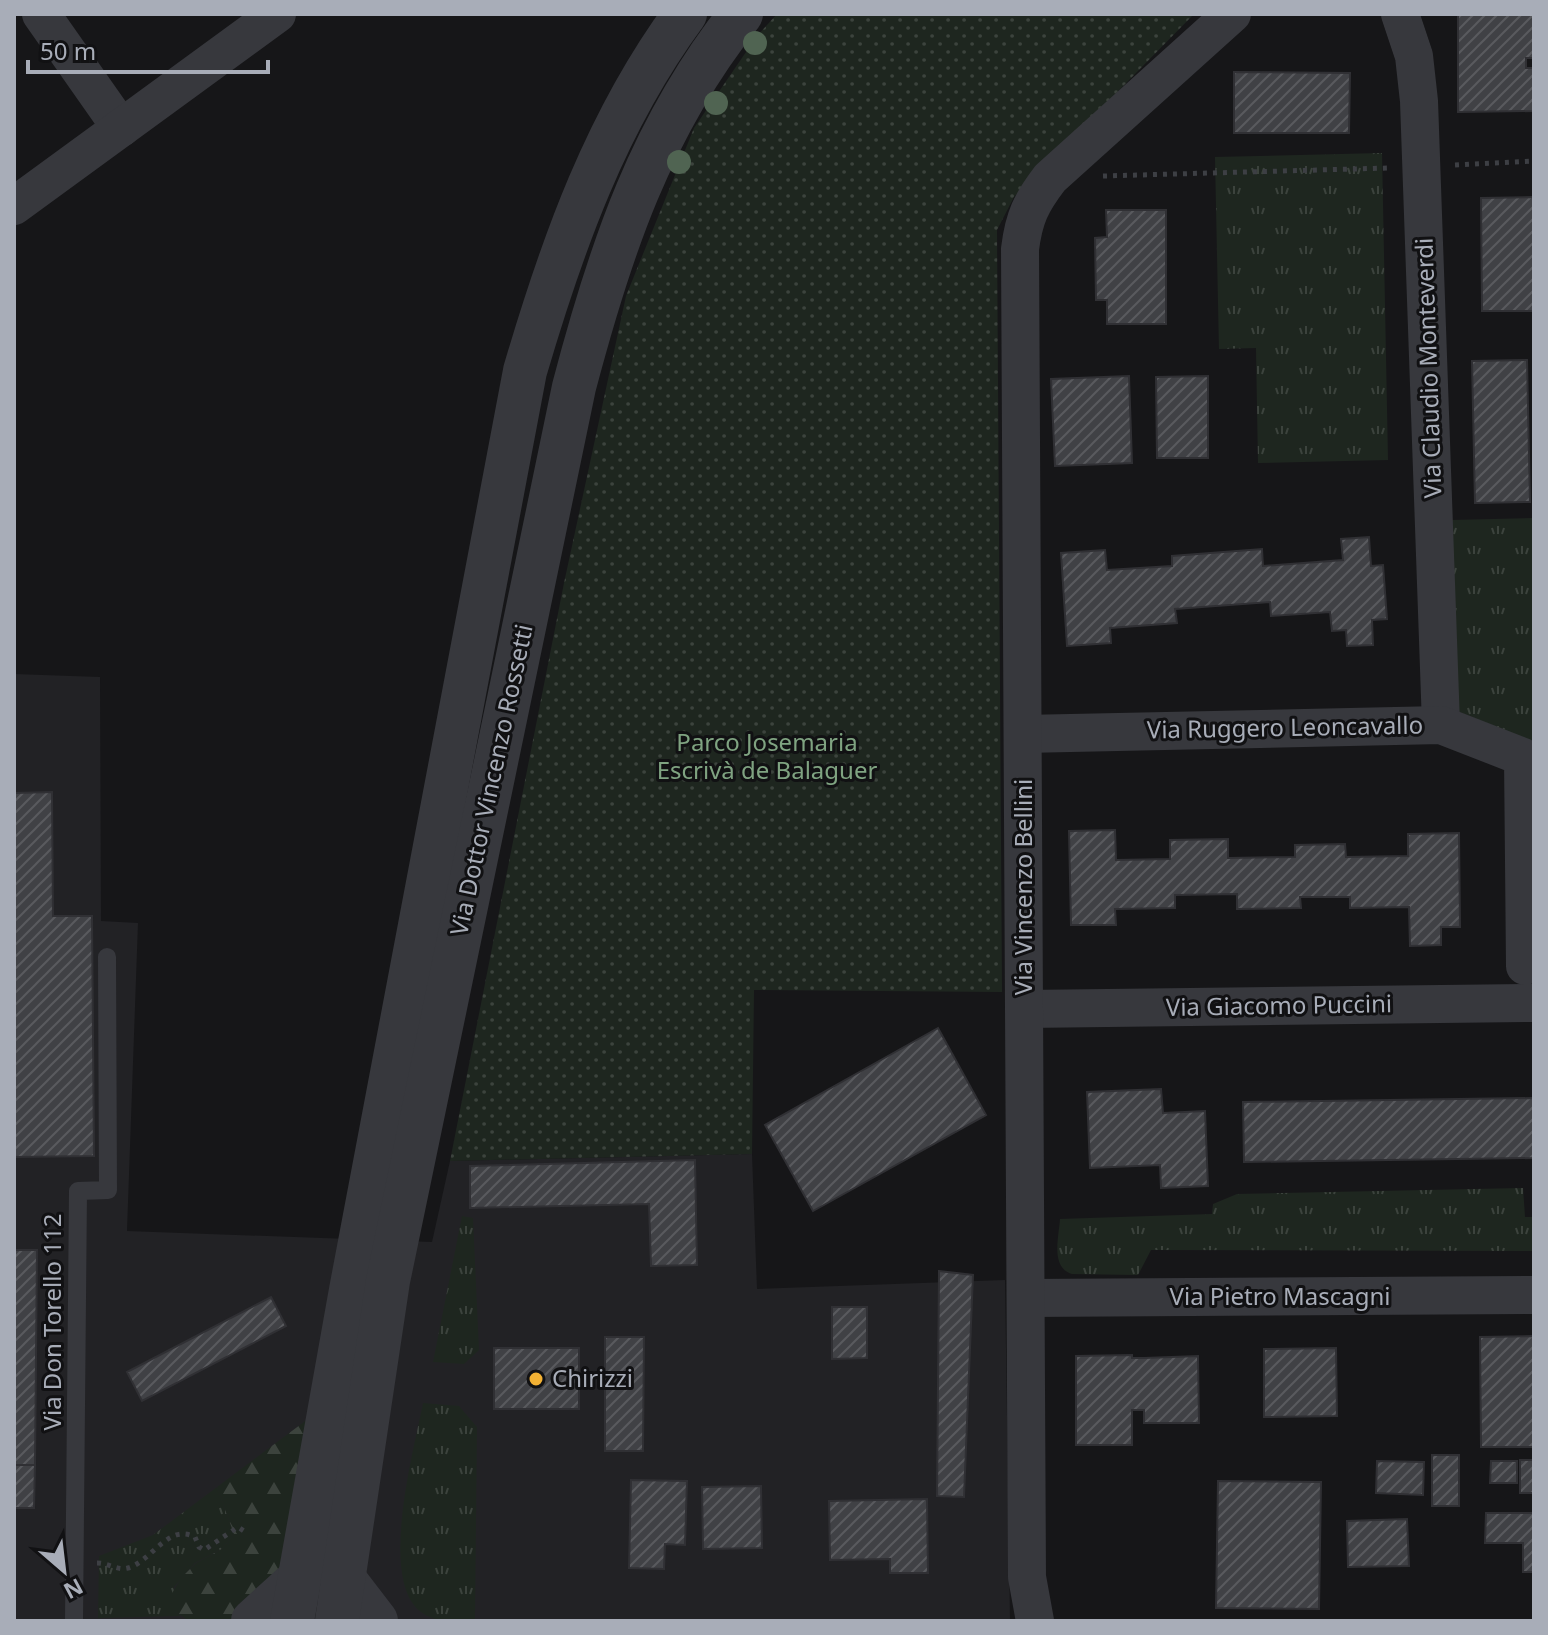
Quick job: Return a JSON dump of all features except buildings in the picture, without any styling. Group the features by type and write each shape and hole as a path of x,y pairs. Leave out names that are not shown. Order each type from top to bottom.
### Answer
{"street":[{"path":"41,14 121,128"},
{"path":"14,206 277,14"},
{"name":"Via Dottor Vincenzo Rossetti","path":"253,1621 294,1601 525,371 547,297 593,174 644,73 685,14"},
{"name":"Via Dottor Vincenzo Rossetti","path":"337,1621 388,1281 578,372 616,242 645,171 689,89 741,14"},
{"path":"1042,189 1232,14"},
{"name":"Via Claudio Monteverdi","path":"1400,14 1414,56 1422,167 1441,725"},
{"name":"Via Vincenzo Bellini","path":"1035,1621 1027,1577 1020,249 1023,224 1042,189"},
{"name":"Via Ruggero Leoncavallo","path":"1023,734 1441,725 1523,757 1525,966"},
{"name":"Via Giacomo Puccini","path":"1025,1009 1534,1003"},
{"name":"Via Pietro Mascagni","path":"1027,1298 1534,1295"},
{"name":"Via Vincenzo Bellini","path":"1018,1621 1027,1577"},
{"path":"343,1578 376,1621"}],"lane":[{"name":"Via Don Torello 112","path":"74,1621 78,1191 108,1190 107,957"}],"path":[{"path":"1042,189 1534,161"},
{"path":"76,1563 102,1562 125,1569 141,1562 170,1537 190,1534 204,1550 231,1529 238,1527 244,1531"}],"shaded area":[{"path":"14,674 100,677 101,921 138,923 127,1231 432,1242 450,1161 752,1154 757,1289 1005,1280 1010,1621 14,1621"}],"green space":[{"name":"Parco Josemaria Escrivà de Balaguer","path":"777,14 1194,14 1014,197 997,230 1002,992 754,990 752,1154 450,1161 564,583 626,296 694,128 757,36"},
{"path":"1382,153 1388,460 1258,463 1256,348 1219,349 1215,157"},
{"path":"1534,518 1534,742 1457,711 1452,520"},
{"path":"1523,1188 1525,1217 1534,1217 1534,1251 1151,1250 1138,1275 1072,1274 1065,1270 1058,1258 1060,1219 1212,1214 1213,1204 1237,1194"},
{"path":"462,1216 473,1218 479,1350 464,1364 433,1362"},
{"path":"423,1403 459,1406 477,1427 475,1621 440,1620 421,1612 408,1596 402,1572 402,1513"},
{"path":"316,1413 294,1580 238,1621 189,1621 175,1611 171,1595 181,1578 196,1563 222,1549 234,1534 217,1487"},
{"path":"217,1487 234,1534 222,1549 195,1563 174,1587 175,1611 181,1616 98,1618 99,1556 153,1535"}],"place":[{"name":"Chirizzi","path":"536,1379"}]}
